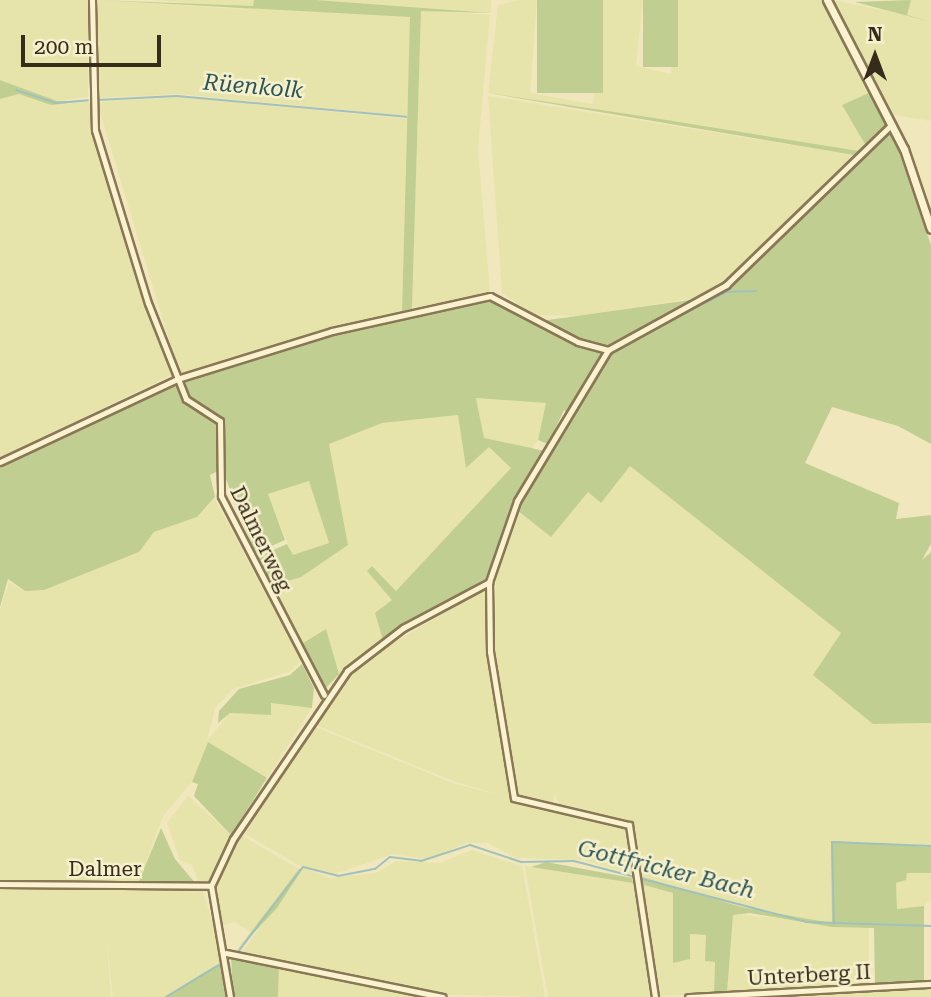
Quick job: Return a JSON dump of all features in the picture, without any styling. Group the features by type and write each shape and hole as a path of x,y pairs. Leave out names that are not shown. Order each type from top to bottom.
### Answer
{"street":[{"name":"Dalmerweg","path":"92,0 95,130 177,379 186,399 220,421 224,443 217,487 324,695"},
{"path":"827,0 892,124 931,229"},
{"path":"655,997 629,825 514,798 490,652 489,582 517,501 607,350 726,285 892,124"},
{"path":"0,462 177,379 332,331 490,296 578,342 607,350"},
{"path":"230,997 226,953 211,886 324,695 403,628 489,582"},
{"name":"Dalmer","path":"0,884 211,886"},
{"path":"226,953 443,997"},
{"name":"Unterberg II","path":"688,997 931,984"}],"shaded area":[{"path":"0,0 89,0 88,97 57,101 0,80"},
{"path":"97,0 253,10 157,0 254,0 254,7 411,17 407,116 178,94 98,98"},
{"path":"316,0 491,0 491,13"},
{"path":"520,0 537,0 530,93 593,104 603,0 643,0 636,66 671,74 678,0 824,0 871,92 842,105 866,146 859,151 488,93 498,5"},
{"path":"832,0 906,15 911,0 931,0 931,121 894,115"},
{"path":"421,10 490,15 478,149 490,293 412,309"},
{"path":"19,94 68,104 89,101 120,225 171,375 0,458 0,99"},
{"path":"488,96 854,155 724,283 695,298 578,316 534,315 502,293"},
{"path":"178,97 407,119 402,311 179,373 97,102"},
{"path":"476,398 547,403 538,440 530,450 484,439"},
{"path":"459,415 466,468 489,447 512,468 396,591 373,566 367,571 393,600 375,613 383,640 339,674 326,630 300,645 271,586 301,577 348,545 328,444 382,423"},
{"path":"630,466 842,633 815,672 873,724 931,723 931,847 831,841 833,923 741,907 636,875 632,823 559,807 555,793 552,806 516,796 495,649 496,581 517,510 588,492 601,503"},
{"path":"309,480 329,543 293,556 267,494"},
{"path":"215,499 301,661 289,672 233,689 215,708 207,741 230,713 270,715 271,703 312,708 267,778 208,743 192,782 163,816 138,883 0,883 0,610 9,582 25,591 60,584 139,552 154,532 197,517"},
{"path":"486,588 487,652 511,798 456,782 313,724 327,696 372,656"},
{"path":"313,726 455,784 625,825 632,874 582,860 516,858 488,843 466,843 428,859 393,854 332,875 300,866 242,832"},
{"path":"188,796 231,835 208,884 199,884 192,865 180,860 167,823"},
{"path":"239,834 299,869 251,932 234,922 219,927 214,888"},
{"path":"472,850 522,866 545,997 421,994 241,954 303,868 331,878 376,873 396,861 440,863"},
{"path":"525,866 633,883 653,997 548,997"},
{"path":"906,873 931,873 931,900 922,907 897,909 896,882 906,880"},
{"path":"637,883 673,893 685,959 690,934 706,935 715,962 714,994 658,996"},
{"path":"202,888 225,963 164,997 113,997 106,936 111,997 0,997 0,889"},
{"path":"733,914 869,927 869,986 727,993"},
{"path":"279,966 413,996 418,997 278,997"},
{"path":"931,988 931,997 754,997 888,990"}],"green space":[{"path":"97,0 253,6 254,0 316,0 491,13 421,11 412,309 402,311 410,17"},
{"path":"537,0 603,0 603,93 537,93"},
{"path":"643,0 678,0 678,67 643,67"},
{"path":"911,0 907,15 931,22 855,2"},
{"path":"0,80 57,101 89,101 51,105 19,94 0,99"},
{"path":"871,92 888,123 866,146 842,105"},
{"path":"488,93 654,118 859,151 854,155"},
{"path":"892,132 931,245 931,444 898,426 832,407 805,463 899,503 896,519 931,515 931,544 922,560 931,552 931,723 873,724 813,675 841,633 630,466 601,503 588,492 551,537 517,510 568,414 564,410 548,444 538,440 546,403 476,398 484,438 545,451 515,500 488,577 383,640 375,613 392,600 367,571 372,566 396,591 511,468 489,447 466,468 458,415 382,423 329,444 348,545 301,577 271,586 257,557 287,544 293,555 329,543 309,481 268,494 285,540 255,553 222,469 210,475 215,497 197,517 154,532 139,552 44,590 25,591 8,579 0,607 0,467 177,384 332,332 490,298 534,322 704,298 728,288"},
{"path":"326,629 339,674 326,688 300,645"},
{"path":"302,664 314,688 312,708 271,703 271,715 230,713 218,723 219,711 239,689 290,675"},
{"path":"208,742 267,778 231,835 194,796 198,784 192,782"},
{"path":"161,828 175,859 196,884 138,883"},
{"path":"831,841 931,847 931,873 907,873 906,880 896,883 897,909 924,906 924,982 875,985 874,928 832,927 750,913 733,915 727,993 714,994 715,962 705,961 706,935 690,934 690,959 673,963 673,893 637,883 636,875 741,907 832,923"},
{"path":"546,862 632,878 633,883 531,867"},
{"path":"303,868 277,908 235,953 299,869"},
{"path":"231,956 279,966 278,997 233,997"},
{"path":"225,963 226,997 164,997 215,966"}],"waterway":[{"name":"Rüenkolk","path":"16,90 56,103 88,100"},
{"name":"Rüenkolk","path":"97,100 177,96 406,117"},
{"path":"637,337 727,292 756,291"},
{"path":"551,439 602,353"},
{"path":"489,571 514,500 539,459"},
{"path":"493,587 494,659"},
{"path":"834,924 832,842 931,846"},
{"name":"Gottfricker Bach","path":"238,952 303,867 338,876 375,869 390,857 421,861 470,845 521,862 574,861 806,922 931,926"},
{"name":"Gottfricker Bach","path":"166,997 234,956"},
{"path":"229,963 232,992"}]}
